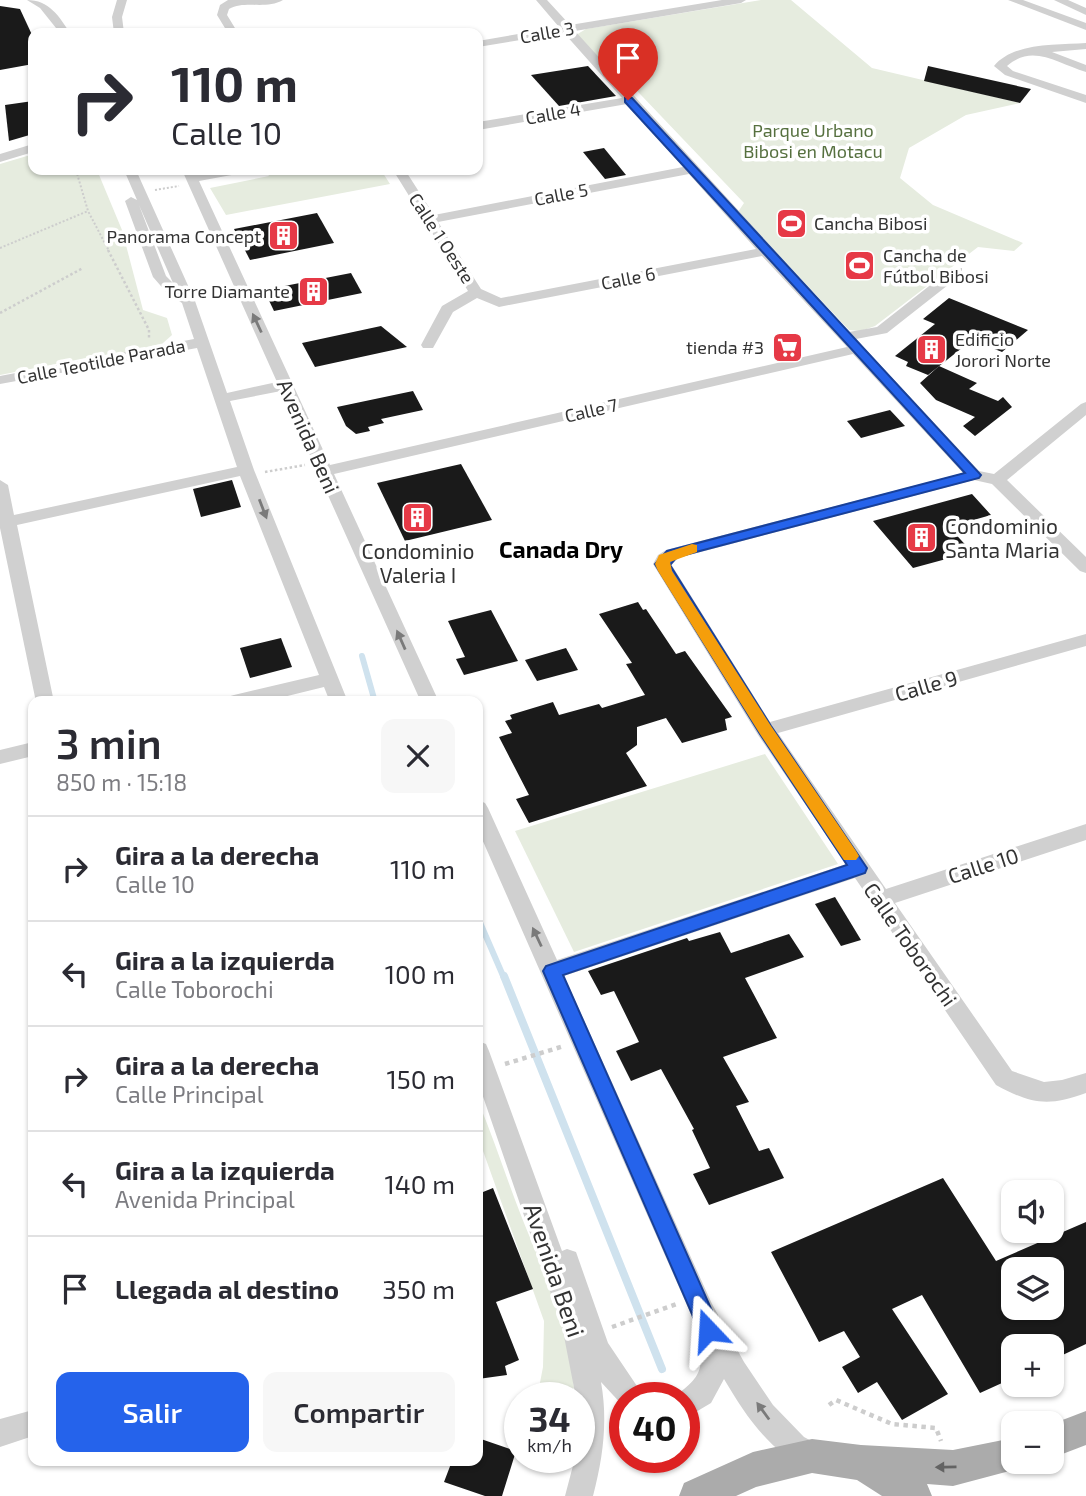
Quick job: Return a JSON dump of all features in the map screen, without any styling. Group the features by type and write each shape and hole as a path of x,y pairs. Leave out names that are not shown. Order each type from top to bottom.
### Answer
{"main road":[{"path":"1064,1436 1086,1428"},
{"path":"698,1496 736,1477 812,1456 861,1463 953,1468 1001,1458"},
{"path":"861,1463 893,1480 914,1496"}],"street":[{"path":"32,0 44,6 61,28"},
{"path":"118,28 117,17 122,0"},
{"path":"230,28 222,15 224,7 236,0 257,3 278,0"},
{"path":"541,0 765,251 974,475 997,480 1086,567"},
{"name":"Calle 3","path":"483,43 741,0"},
{"path":"1013,0 1086,27"},
{"path":"1059,0 1086,12"},
{"path":"1086,46 1007,58 1000,66 1009,74 1086,99"},
{"path":"1040,51 1086,69"},
{"name":"Calle 4","path":"483,125 628,100"},
{"path":"0,158 28,150"},
{"name":"Calle 5","path":"429,219 693,169"},
{"path":"123,175 160,277 188,301"},
{"path":"132,175 188,301 248,472 337,696"},
{"name":"Calle 1 Oeste","path":"402,175 476,292 491,300"},
{"name":"Avenida Beni","path":"188,178 324,467 426,696"},
{"name":"Calle 6","path":"491,300 506,302 765,251"},
{"path":"845,337 881,330 957,271"},
{"path":"428,345 447,309 476,292"},
{"name":"Calle Teotilde Parada","path":"0,380 203,342"},
{"name":"Calle 7","path":"324,467 857,349"},
{"path":"223,398 286,385"},
{"path":"997,480 1086,407"},
{"path":"5,522 248,472"},
{"name":"Calle Toborochi","path":"974,475 672,554 662,564 765,730 1004,1078 1033,1094 1066,1091 1086,1083"},
{"path":"0,485 5,522 44,696"},
{"name":"Calle 9","path":"765,730 1086,640"},
{"path":"259,696 330,679"},
{"path":"0,757 28,750"},
{"path":"483,819 552,971 715,1364 708,1387 700,1393"},
{"name":"Calle 10","path":"880,899 1086,832"},
{"path":"552,971 859,868"},
{"name":"Avenida Beni","path":"483,1071 492,1107 585,1362 592,1427 584,1482 579,1496"},
{"path":"492,1107 537,1178 599,1352 617,1382"},
{"path":"692,1308 775,1428 790,1444 812,1456"},
{"path":"0,1433 28,1425"}],"path":[{"path":"77,175 88,211 149,330 151,337 147,341"},
{"path":"150,191 188,178"},
{"path":"0,247 88,211"},
{"path":"173,243 203,237"},
{"path":"0,313 83,268"},
{"path":"248,472 324,467"},
{"path":"498,1066 577,1043"},
{"path":"607,1329 692,1308"},
{"path":"829,1405 836,1400 892,1424 936,1427 953,1468"}],"green space":[{"name":"Parque Urbano Bibosi en Motacu","path":"761,0 791,0 872,68 1020,103 966,115 909,148 900,178 933,205 1023,243 1014,251 978,247 875,326 861,331 849,330 738,212 744,203 620,73 609,72 576,35 586,29"},
{"path":"28,156 28,175 99,175 122,230 143,310 167,318 172,335 154,351 96,356 0,375 0,164"},
{"path":"384,175 390,184 226,215 210,188 269,176"},
{"path":"765,754 838,864 574,952 515,831"},
{"path":"483,1113 563,1320 574,1382 540,1382 544,1321 483,1151"}],"building":[{"path":"0,6 20,9 29,28 28,65 0,70"},
{"path":"588,66 616,96 559,106 531,75"},
{"path":"928,66 1031,89 1020,103 924,81"},
{"path":"28,102 28,135 9,141 5,105"},
{"path":"604,148 626,175 605,179 583,152"},
{"name":"Panorama Concept","path":"317,213 334,243 250,260 234,229"},
{"name":"Torre Diamante","path":"351,273 362,293 274,311 264,290"},
{"path":"949,298 1028,330 1002,352 972,340 928,375 906,366 908,362 895,356 935,324 923,319"},
{"path":"381,326 407,347 315,367 302,343"},
{"path":"939,366 977,383 969,389 998,401 1003,397 1012,407 975,436 963,426 975,417 936,400 920,383"},
{"path":"413,391 423,410 381,419 384,423 368,427 370,431 356,434 346,426 337,407"},
{"path":"890,410 905,426 861,438 847,421"},
{"path":"461,464 492,520 405,541 377,483"},
{"path":"232,480 241,507 201,517 193,489"},
{"name":"Condominio Santa Maria","path":"972,494 991,515 949,527 972,552 913,568 873,521"},
{"path":"638,602 643,610 646,609 676,654 685,651 732,717 725,719 727,730 682,743 666,718 637,727 637,745 626,753 647,786 529,823 516,799 529,795 499,737 512,733 505,721 512,719 510,715 553,702 559,715 599,704 602,708 645,695 626,664 632,663 599,614"},
{"path":"491,610 518,661 464,675 456,659 465,657 448,621"},
{"path":"281,638 292,667 250,678 240,648"},
{"path":"566,648 578,670 537,681 525,660"},
{"path":"835,897 861,940 841,946 815,904"},
{"path":"720,932 731,953 789,934 804,957 745,978 777,1038 723,1057 749,1102 736,1106 759,1151 769,1148 784,1178 709,1205 693,1174 710,1168 692,1130 694,1129 661,1069 631,1081 616,1051 639,1042 614,991 601,995 588,971 687,938 689,941"},
{"path":"943,1178 996,1261 1001,1259 1001,1320 1064,1320 1064,1257 1005,1257 1038,1243 1064,1243 1064,1232 1086,1222 1086,1344 1064,1354 1064,1334 1001,1334 1001,1383 980,1393 922,1295 892,1309 948,1394 902,1420 877,1382 858,1393 842,1367 860,1357 844,1331 819,1342 771,1252"},
{"path":"493,1188 533,1289 496,1302 519,1360 505,1366 507,1375 483,1378 483,1192"},
{"path":"483,1440 504,1447 504,1473 509,1473 502,1496 485,1496 444,1482 450,1466 483,1466"}],"waterway":[{"path":"362,656 373,696"},
{"path":"483,930 504,978"},
{"path":"504,976 662,1369"}],"slow traffic":[{"path":"692,549 664,559 662,564 665,571 765,730 850,856"}],"place":[{"name":"Cancha Bibosi","path":"791,223"},
{"name":"Panorama Concept","path":"284,236"},
{"name":"Cancha de Fútbol Bibosi","path":"860,265"},
{"name":"Torre Diamante","path":"313,291"},
{"name":"tienda #3","path":"787,347"},
{"name":"Edificio Jorori Norte","path":"932,349"},
{"name":"Condominio Valeria I","path":"418,518"},
{"name":"Condominio Santa Maria","path":"922,537"}],"district":[{"name":"Canada Dry","path":"561,549"}],"route":[{"path":"628,100 974,475 672,554 664,559 662,564 765,730 859,868 552,971 703,1313 708,1330"}]}
